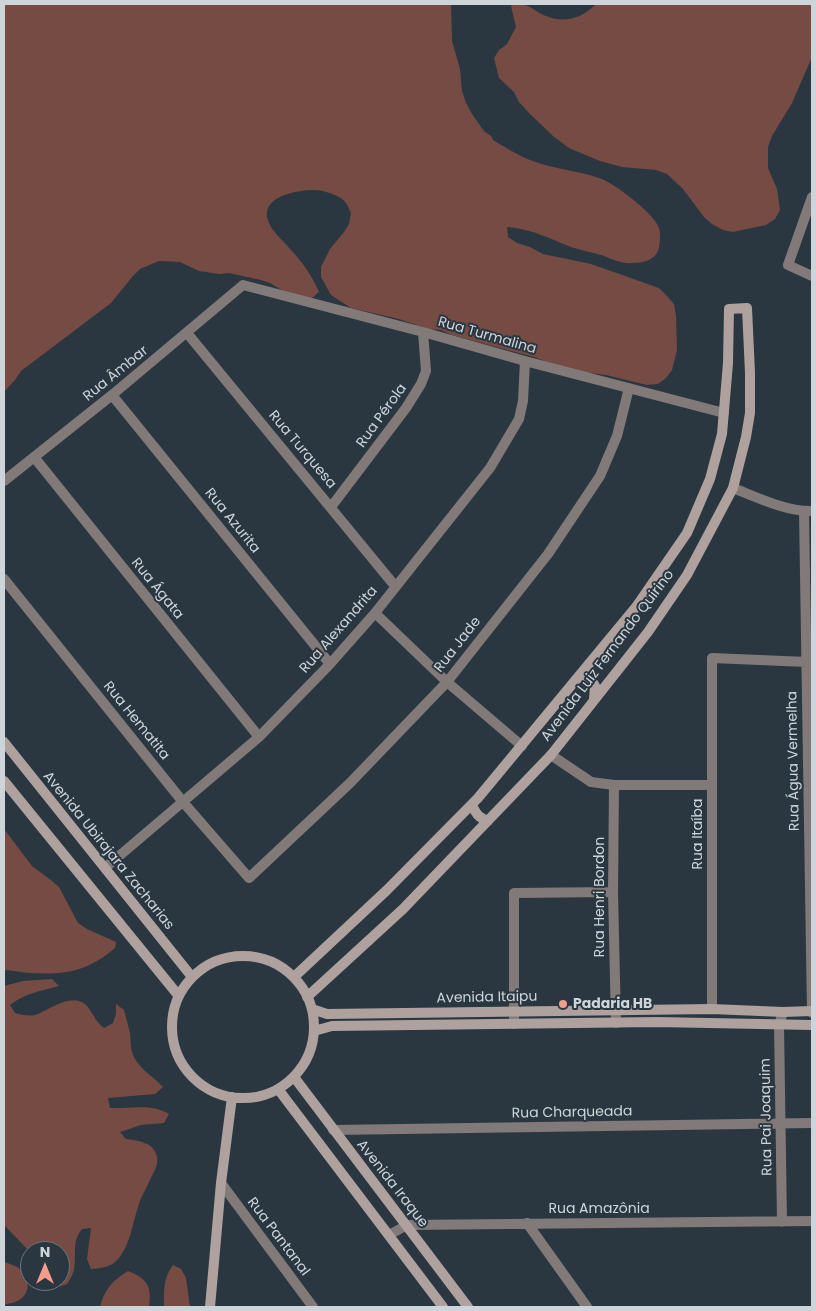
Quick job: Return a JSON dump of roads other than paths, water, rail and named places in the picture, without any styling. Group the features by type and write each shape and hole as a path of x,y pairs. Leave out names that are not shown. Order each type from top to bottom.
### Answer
{"street":[{"path":"812,197 788,265 812,276"},
{"name":"Rua Turmalina","path":"243,285 423,332 525,362 724,413"},
{"name":"Rua Âmbar","path":"4,480 112,395 243,285"},
{"name":"Avenida Luiz Fernando Quirino","path":"294,977 387,890 472,805 636,607 687,533 710,479 722,434 728,363 729,309 748,308 750,414 746,437 733,488 687,575 648,632 551,755 403,909 307,997"},
{"name":"Rua Pérola","path":"331,507 422,384 426,371 423,332"},
{"name":"Rua Turquesa","path":"187,333 395,586"},
{"name":"Rua Alexandrita","path":"105,868 259,737 330,664 374,613 495,460 519,419 523,401 525,362"},
{"name":"Rua Jade","path":"249,878 350,783 447,682 548,554 600,476 617,436 629,388"},
{"name":"Rua Azurita","path":"112,395 330,664"},
{"name":"Rua Ágata","path":"34,457 259,737"},
{"path":"733,488 773,503 808,511"},
{"name":"Rua Água Vermelha","path":"808,511 807,662 812,1012"},
{"name":"Rua Hematita","path":"4,580 183,802 249,878"},
{"path":"374,613 447,682 522,746"},
{"name":"Rua Itaíba","path":"712,1010 712,658 807,662"},
{"path":"578,678 592,681 595,686 593,700"},
{"name":"Avenida Ubirajara Zacharias","path":"4,742 192,977"},
{"path":"551,755 591,782 614,785 712,785"},
{"path":"4,781 178,995"},
{"name":"Rua Henri Bordon","path":"614,785 613,892 616,1023"},
{"path":"472,805 475,813 488,822"},
{"path":"514,1024 514,893 613,892"},
{"path":"243,956 262,958 279,965 294,977 307,997 312,1009 314,1031 312,1046 304,1064 294,1077 278,1089 263,1096 248,1098 216,1093 203,1086 191,1076 181,1064 175,1049 171,1034 171,1018 178,995 192,977 206,965 224,958 243,956"},
{"name":"Avenida Itaipu","path":"312,1009 327,1014 615,1010 812,1012"},
{"name":"Rua Pai Joaquim","path":"782,1222 779,1025 783,1012"},
{"name":"Avenida Itaipu","path":"314,1031 332,1026 657,1022 812,1025"},
{"name":"Avenida Iraque","path":"294,1077 468,1307"},
{"path":"278,1089 443,1307"},
{"path":"210,1307 221,1183 232,1097"},
{"name":"Rua Charqueada","path":"333,1130 812,1123"},
{"name":"Rua Pantanal","path":"221,1183 313,1307"},
{"name":"Rua Amazônia","path":"389,1235 407,1225 812,1221"},
{"path":"527,1224 587,1307"}],"place":[{"name":"Padaria HB","path":"563,1004"}]}
